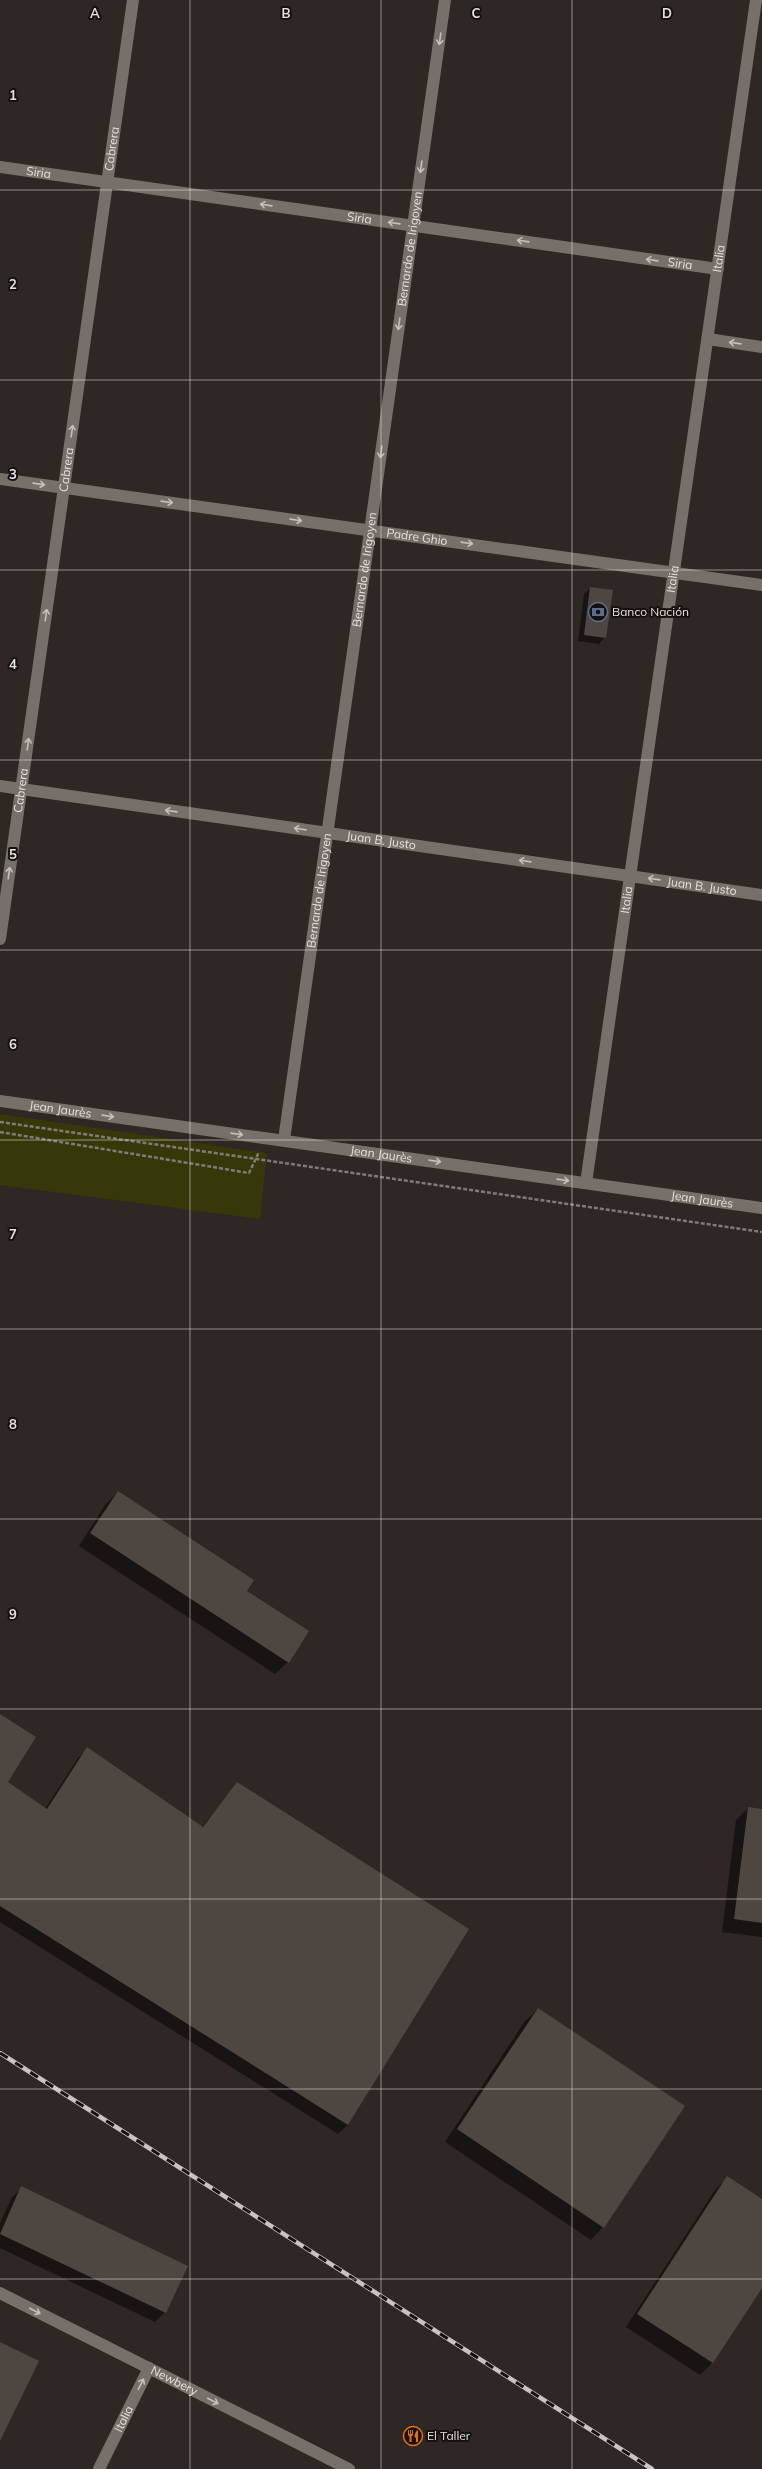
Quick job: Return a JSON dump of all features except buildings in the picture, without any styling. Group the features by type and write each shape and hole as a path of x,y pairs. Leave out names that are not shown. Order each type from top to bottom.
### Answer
{"street":[{"name":"Cabrera","path":"0,939 133,0"},
{"name":"Bernardo de Irigoyen","path":"284,1140 445,0"},
{"name":"Italia","path":"586,1183 718,269 757,38 756,0"},
{"name":"Siria","path":"0,167 718,269"},
{"path":"708,340 762,347"},
{"name":"Padre Ghio","path":"0,479 762,585"},
{"name":"Juan B. Justo","path":"0,786 762,895"},
{"name":"Jean Jaurès","path":"0,1100 762,1208"},
{"name":"Newbery","path":"0,2293 349,2469"},
{"name":"Italia","path":"98,2469 149,2368"}],"path":[{"path":"0,1122 762,1232"},
{"path":"0,1132 249,1173 265,1138"}],"shaded area":[{"path":"0,1114 267,1153 260,1219 0,1185"}],"railway":[{"path":"0,2053 652,2469"}],"place":[{"name":"Banco Nación","path":"598,612"},
{"name":"El Taller","path":"413,2436"}]}
